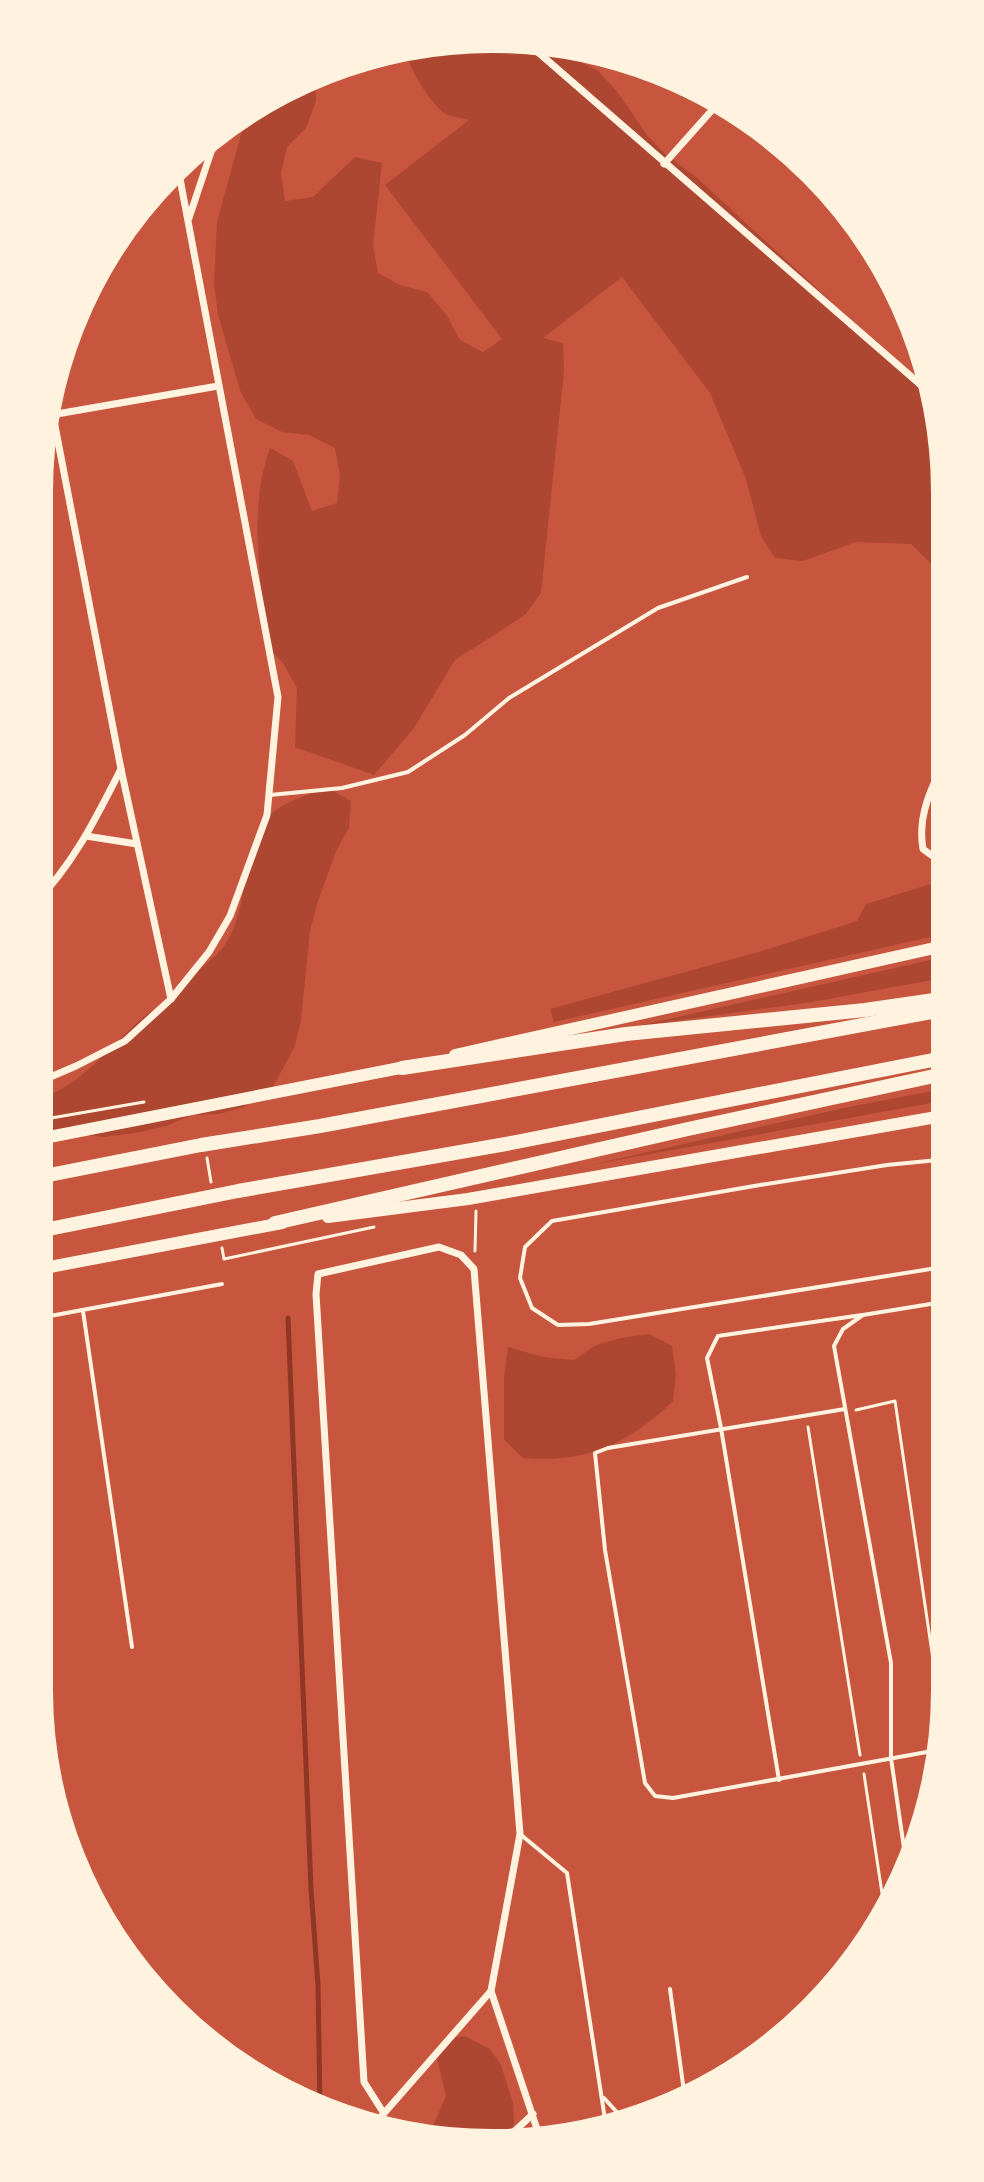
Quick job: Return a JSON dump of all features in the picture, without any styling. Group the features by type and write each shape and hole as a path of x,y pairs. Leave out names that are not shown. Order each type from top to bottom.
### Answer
{"highway":[{"path":"402,1068 509,1041 936,948"},
{"path":"48,1137 402,1068 626,1034 865,1010 936,1000"},
{"path":"48,1175 936,1011"},
{"path":"48,1229 936,1059"},
{"path":"48,1267 275,1223 936,1076"},
{"path":"275,1223 468,1199 936,1117"}],"street":[{"path":"536,51 923,387"},
{"path":"664,164 714,107"},
{"path":"188,220 212,147"},
{"path":"48,1078 125,1041 171,999 209,952 230,916 267,815 270,795 278,697 180,176"},
{"path":"55,414 218,386"},
{"path":"53,427 121,769 171,999"},
{"path":"48,890 86,836 121,769"},
{"path":"936,781 925,806 920,831 923,849 936,859"},
{"path":"86,836 137,844"},
{"path":"383,2112 364,2082 316,1294 318,1274 439,1247 461,1255 474,1269 520,1834 491,1991 538,2131"},
{"path":"378,2119 491,1991"},
{"path":"512,2133 533,2114"}],"lane":[{"path":"270,795 342,788 408,772 465,735 509,698 658,608 747,577"},
{"path":"936,1160 760,1185 552,1221 525,1247 520,1278 532,1308 558,1325 589,1324 936,1268"},
{"path":"48,1317 222,1284"},
{"path":"779,1780 707,1358 718,1336 936,1303"},
{"path":"83,1311 132,1647"},
{"path":"863,1315 843,1329 834,1346 891,1663 891,1758 905,1853"},
{"path":"845,1409 721,1428 595,1453 605,1550 645,1783 655,1796 673,1798 931,1751"},
{"path":"520,1834 567,1873 605,2119"},
{"path":"670,1989 684,2090"},
{"path":"602,2096 619,2115"}],"path":[{"path":"48,1119 153,1100"},
{"path":"207,1153 211,1183"},
{"path":"474,1269 476,1211"},
{"path":"221,1244 224,1259 376,1227"}],"shaded area":[{"path":"463,49 521,49 568,55 598,71 665,154 697,178 923,386 935,463 936,577 930,563 911,544 856,542 803,561 775,558 761,536 746,479 710,393 622,277 543,338 563,343 564,371 541,593 525,615 455,660 414,728 374,775 295,747 297,688 283,663 264,643 258,545 259,496 270,448 293,461 312,511 337,503 340,476 335,448 309,435 282,432 256,419 241,393 218,315 214,284 217,222 244,124 315,85 316,101 306,128 287,147 281,173 285,201 313,197 355,157 382,163 373,245 378,273 400,285 427,292 446,314 460,340 483,352 502,339 385,185 469,120 447,114 439,108 415,74 408,57"},
{"path":"328,788 351,801 349,828 336,851 310,931 301,1020 295,1046 270,1092 244,1107 219,1114 192,1115 166,1126 135,1133 103,1137 48,1131 48,1096 65,1087 103,1056 222,949 234,928 257,834 265,820 277,809"},
{"path":"936,882 936,936 554,1022 550,1009 762,951 857,921 866,904"},
{"path":"936,959 936,979 812,1002 638,1026"},
{"path":"936,1090 936,1102 590,1165"},
{"path":"649,1334 672,1346 676,1374 673,1401 640,1429 604,1448 566,1458 523,1458 504,1439 504,1377 508,1347 543,1357 574,1360 596,1345"},
{"path":"465,2036 490,2049 501,2065 513,2103 514,2124 510,2133 432,2130 446,2096 436,2055 452,2038"}],"waterway":[{"path":"288,1318 311,1889 318,1985 320,2099"}]}
